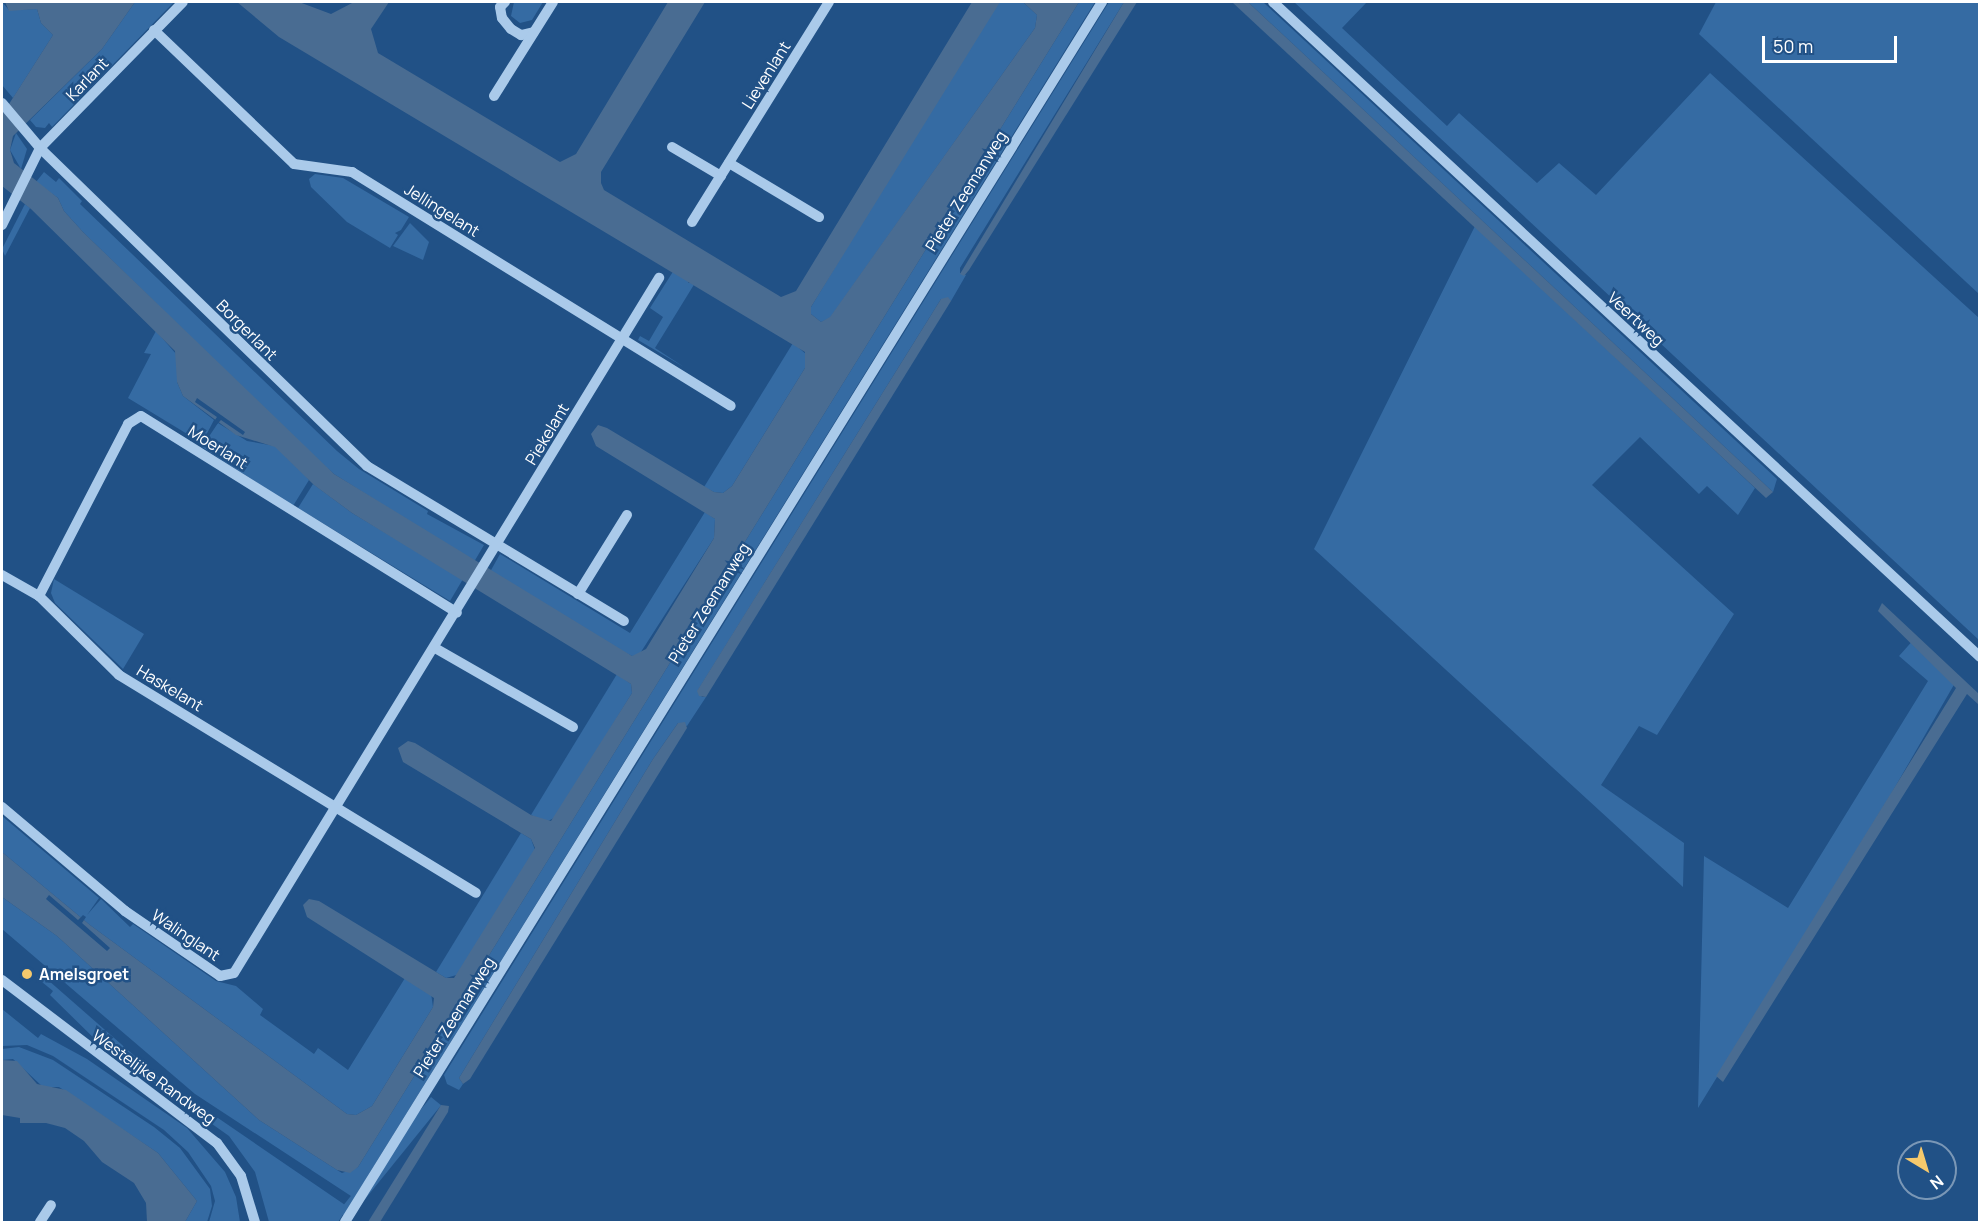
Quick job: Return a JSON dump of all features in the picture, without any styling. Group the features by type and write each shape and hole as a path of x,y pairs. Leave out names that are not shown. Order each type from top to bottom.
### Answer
{"street":[{"name":"Karlant","path":"2,225 40,148 183,2"},
{"path":"505,2 500,7 502,18 511,29 521,35 534,32"},
{"path":"495,96 553,2"},
{"name":"Lievenlant","path":"692,222 829,2"},
{"name":"Pieter Zeemanweg","path":"345,1222 1102,2"},
{"name":"Veertweg","path":"1273,2 1980,657"},
{"name":"Jellingelant","path":"154,30 294,164 352,172 731,406"},
{"name":"Borgerlant","path":"2,103 40,148 338,441 367,466 496,549"},
{"path":"672,147 721,176"},
{"path":"729,163 819,217"},
{"path":"622,339 659,278"},
{"name":"Piekelant","path":"496,549 622,339"},
{"name":"Moerlant","path":"39,596 128,424 141,417 457,613"},
{"path":"578,594 627,515"},
{"path":"496,549 624,621"},
{"name":"Walinglant","path":"2,807 125,911 225,976 241,967 496,549"},
{"name":"Haskelant","path":"2,575 39,596 119,675 338,808"},
{"path":"435,648 573,727"},
{"path":"338,808 476,893"},
{"name":"Westelijke Randweg","path":"2,980 218,1143 241,1176 255,1222"},
{"path":"40,1222 51,1205"}],"shaded area":[{"path":"2,2 9,10 37,9 41,23 53,35 13,98 2,85"},
{"path":"5,2 135,2 102,49 13,136 10,150 14,163 58,198 64,211 83,232 334,474 632,656 646,649 714,538 715,519 596,446 591,434 598,425 607,428 714,492 723,493 732,486 805,368 805,352 279,37 237,2 299,2 331,14 354,2 389,2 371,29 378,53 560,162 576,154 668,2 705,2 601,172 601,183 604,190 781,297 796,291 972,2 1000,2 811,307 811,314 821,322 830,317 1035,28 1037,15 1023,2 1079,2 358,1167 350,1173 337,1170 259,1120 57,936 2,897 2,852 90,925 347,1114 356,1115 372,1106 433,1007 434,998 307,917 303,905 309,899 319,901 446,978 454,978 535,848 531,839 403,762 398,748 408,741 415,743 531,815 551,821 632,693 631,684 352,513 314,485 275,447 236,435 183,396 177,382 175,351 31,209 2,186 2,115 53,35 41,23 37,9 9,11"},
{"path":"135,2 174,2 52,127 49,123 45,128 36,127 30,120 102,49"},
{"path":"514,2 543,2 532,20 520,23 511,16"},
{"path":"1023,2 1037,15 1035,28 830,318 821,322 811,314 811,307 935,101 998,3"},
{"path":"1079,2 1095,2 354,1198 195,1094 2,929 2,897 57,936 259,1120 342,1173 358,1167"},
{"path":"1109,2 1124,2 960,268 960,273 966,275 951,301 941,299 698,690 702,697 706,697 687,726 678,723 653,759 459,1078 463,1084 459,1090 447,1084 444,1075"},
{"path":"1124,2 1137,2 969,270 964,276 960,274"},
{"path":"1232,2 1248,2 1773,492 1766,498"},
{"path":"1248,2 1263,2 1777,479 1773,492"},
{"path":"1294,2 1367,2 1342,28 1447,126 1459,113 1537,183 1559,163 1596,195 1710,73 1979,318 1979,640"},
{"path":"1716,2 1979,2 1979,294 1699,34"},
{"path":"16,133 27,149 21,169 10,150"},
{"path":"44,172 56,182 59,178 82,201 80,204 337,451 359,469 428,511 427,514 484,545 474,562 334,474 308,451 83,232 64,211 58,198 36,182"},
{"path":"315,174 343,178 409,217 401,230 395,233 398,235 390,248 347,222 311,187 309,179"},
{"path":"25,204 30,208 5,256 2,249"},
{"path":"410,223 429,242 423,260 393,246"},
{"path":"1475,226 1755,488 1738,515 1707,486 1699,494 1640,437 1592,485 1734,614 1657,735 1639,726 1601,785 1684,843 1683,887 1314,549"},
{"path":"674,270 690,280 688,283 695,283 655,348 684,367 638,340 640,336 649,341 663,317 650,308"},
{"path":"948,297 951,301 706,697 699,696 697,691 941,299"},
{"path":"156,331 177,355 177,382 183,396 214,420 202,443 128,398 151,354 144,353"},
{"path":"793,343 806,354 805,368 732,486 723,493 704,487"},
{"path":"218,423 247,441 275,446 305,475 309,480 293,506 202,447"},
{"path":"313,484 352,513 463,579 450,601 298,508"},
{"path":"705,512 715,519 714,538 639,655 632,656 620,650 490,572 500,554 630,633"},
{"path":"54,579 144,634 123,669 55,603 51,593"},
{"path":"1882,603 1979,694 1979,705 1967,694 1723,1082 1716,1076 1956,688 1878,611"},
{"path":"1916,637 1959,676 1891,794 1698,1108 1704,856 1788,908 1928,681 1899,656"},
{"path":"617,674 631,684 632,693 556,817 546,822 531,815"},
{"path":"685,722 687,728 470,1079 463,1084 459,1078 653,759 678,723"},
{"path":"2,816 99,898 87,915 101,899 130,927 133,924 216,981 236,986 263,1009 260,1015 314,1054 318,1048 348,1070 405,978 431,993 433,1007 372,1106 356,1115 347,1114 90,925 2,852"},
{"path":"521,833 531,839 535,850 460,974 446,978 436,972"},
{"path":"40,973 161,1079 348,1207 338,1222 269,1222 255,1172 229,1136 102,1046 50,995 53,991 37,978"},
{"path":"2,1009 38,1038 41,1034 87,1059 187,1128 225,1172 236,1197 240,1222 209,1222 215,1201 211,1186 188,1152 164,1130 53,1056 27,1045 2,1046"},
{"path":"19,1047 53,1060 154,1127 180,1148 210,1189 212,1206 207,1222 185,1222 197,1201 158,1153 59,1087 43,1087 13,1059 2,1060 2,1049"},
{"path":"2,1060 17,1061 37,1084 66,1090 158,1153 197,1201 185,1222 147,1222 146,1203 134,1183 102,1162 84,1141 65,1128 46,1123 20,1123 20,1118 2,1115"},
{"path":"431,1097 441,1105 349,1219 338,1211"},
{"path":"441,1105 449,1106 448,1112 380,1222 368,1222"}],"pier":[{"path":"197,398 245,432 243,435 221,420 216,425 213,423 217,417 195,402"},
{"path":"49,895 78,920 83,915 86,917 82,923 110,948 107,951 46,899"}],"place":[{"name":"Amelsgroet","path":"27,974"}]}
